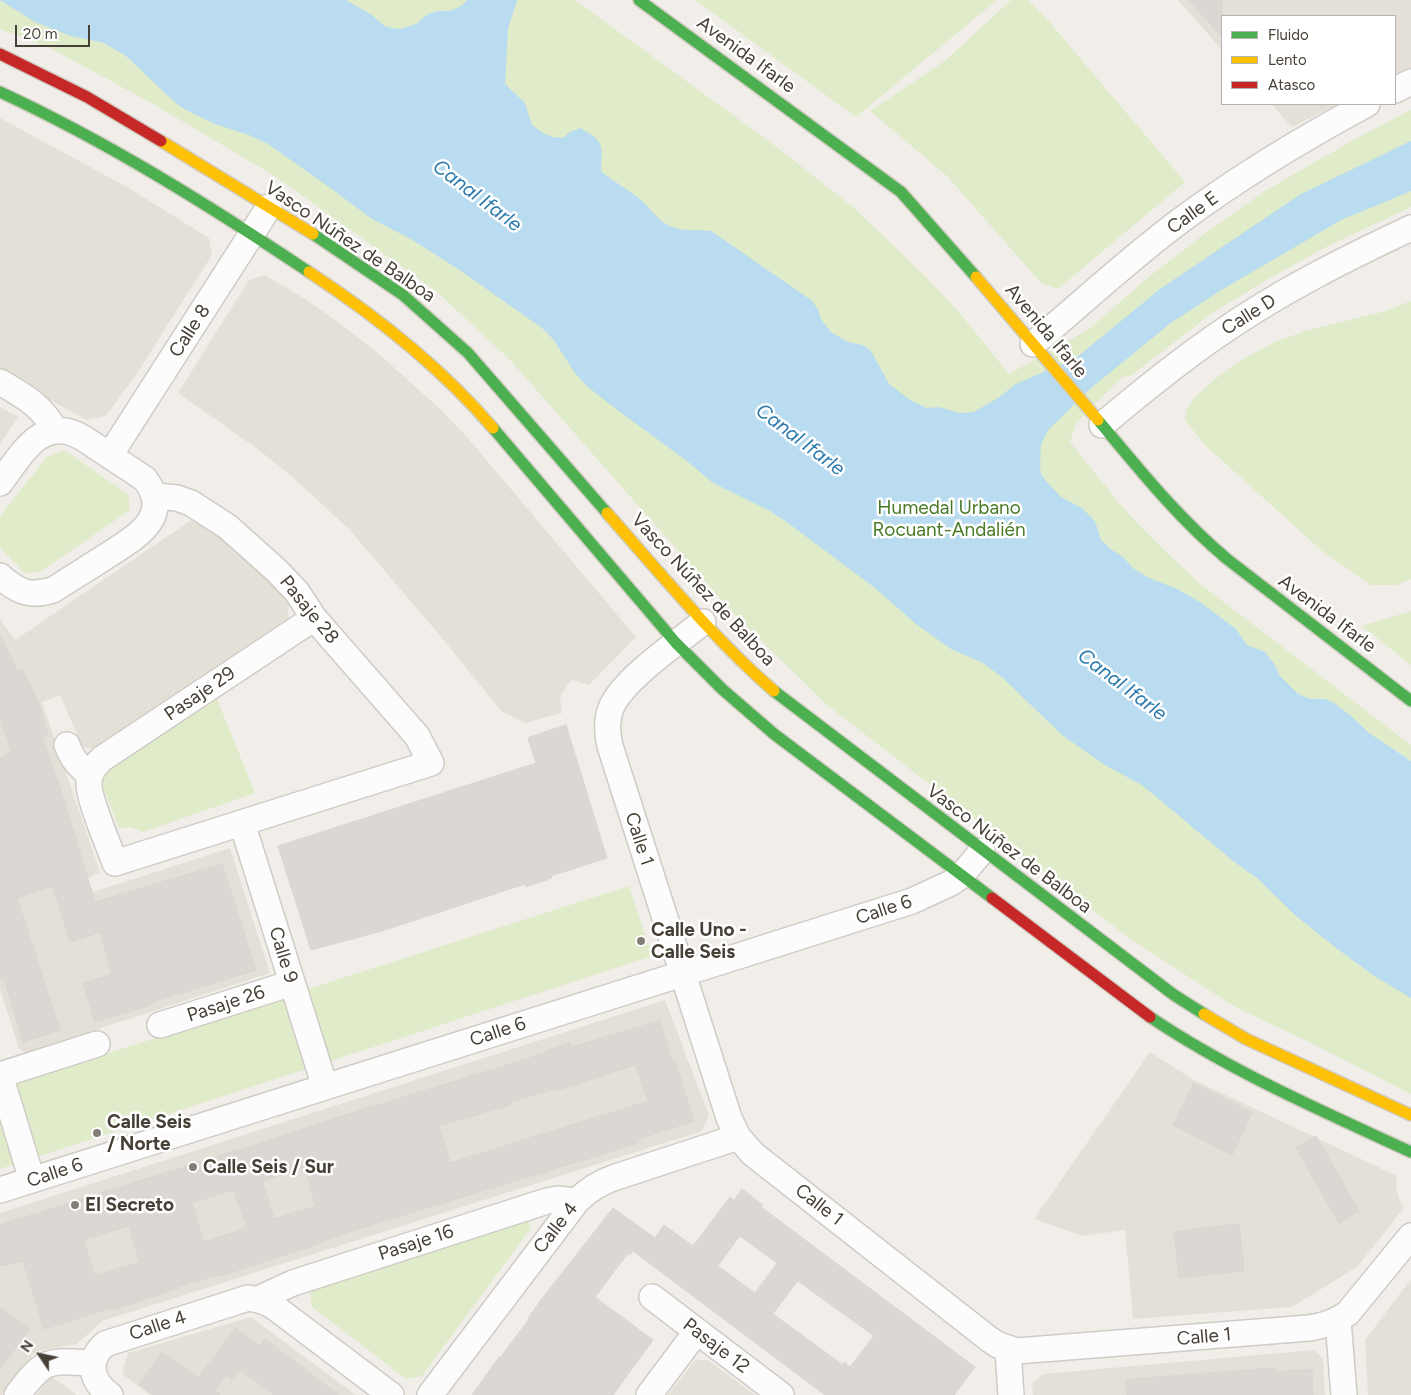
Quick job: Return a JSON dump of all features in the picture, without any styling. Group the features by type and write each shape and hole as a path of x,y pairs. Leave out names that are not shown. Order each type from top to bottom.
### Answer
{"street":[{"name":"Avenida Ifarle","path":"639,0 829,137 901,192 930,223 1175,510 1234,565 1411,701"},
{"name":"Vasco Núñez de Balboa","path":"0,54 50,78 149,132 269,207 404,296 436,322 468,353 703,622 745,666 777,694 1174,995 1211,1019 1273,1052 1411,1115"},
{"path":"1396,90 1411,82"},
{"path":"0,92 61,122 176,188 319,279 388,327 450,382 480,413 676,643 704,672 747,712 961,876 1170,1032 1246,1075 1411,1152"},
{"name":"Calle E","path":"1038,349 1131,260 1180,221 1244,176 1365,105"},
{"name":"Calle 8","path":"110,455 269,207"},
{"name":"Calle D","path":"1098,420 1241,319 1306,280 1411,228"},
{"path":"0,382 34,403 56,430"},
{"path":"0,483 33,441 47,432 56,430 75,433 145,479 151,487 155,508 152,519 141,534 53,590 42,594 31,594 20,591 0,576"},
{"name":"Pasaje 28","path":"154,496 177,498 191,503 228,527 256,551 297,592 314,618 417,736 431,763 242,823"},
{"name":"Pasaje 29","path":"90,774 103,758 314,618"},
{"name":"Calle 1","path":"703,622 620,692 610,710 608,734 610,746 729,1118 738,1137 754,1154 989,1339 1008,1350 1027,1352 1324,1326 1348,1313 1411,1236"},
{"path":"67,745 75,762 90,774 89,791 116,863 242,823"},
{"name":"Calle 9","path":"242,823 325,1087"},
{"name":"Calle 6","path":"0,1190 912,901 942,888 961,876 982,850"},
{"name":"Pasaje 26","path":"160,1026 292,983"},
{"path":"32,1180 0,1076 97,1044"},
{"name":"Calle 4","path":"430,1395 584,1194 603,1182 738,1137"},
{"name":"Pasaje 16","path":"258,1299 294,1283 547,1201 557,1199 577,1201"},
{"name":"Pasaje 12","path":"652,1297 781,1395"},
{"path":"258,1299 277,1309 391,1395"},
{"name":"Calle 4","path":"93,1363 99,1349 111,1340 238,1300 258,1299"},
{"path":"1338,1320 1344,1395"},
{"path":"649,1395 697,1331"},
{"path":"1008,1350 1011,1395"},
{"path":"17,1395 33,1373 45,1364 61,1362 93,1363 95,1378 99,1385 110,1395"}],"shaded area":[{"path":"1178,0 1411,0 1411,68 1396,76 1396,15 1221,15 1221,49"},
{"path":"1272,105 1336,105 1292,127"},
{"path":"0,118 127,187 209,238 212,255 136,375 106,416 86,420 0,372"},
{"path":"265,275 305,299 342,325 379,354 439,408 467,437 636,637 589,685 571,680 560,697 562,713 525,723 501,711 447,644 349,529 288,473 255,447 178,393 249,280"},
{"path":"0,407 18,417 0,444"},
{"path":"193,519 247,557 289,600 288,618 91,749 82,746 60,695 42,702 100,872 88,878 93,892 230,848 270,973 25,1053 19,1049 0,989 0,619 15,640"},
{"path":"665,1000 709,1115 702,1131 102,1321 77,1344 36,1351 2,1395 0,1395 0,1213"},
{"path":"1150,1052 1194,1080 1397,1176 1396,1185 1399,1199 1404,1208 1357,1267 1292,1307 1133,1319 1125,1230 1083,1236 1034,1219"},
{"path":"1411,1279 1411,1395 1368,1395 1365,1340"},
{"path":"251,1317 356,1395 150,1395 122,1374 128,1353"},
{"path":"1314,1350 1323,1359 1325,1395 1033,1395 1032,1384 1043,1374"},
{"path":"695,1360 708,1360 755,1395 668,1395"},
{"path":"51,1376 77,1395 36,1395"}],"green space":[{"name":"Humedal Urbano Rocuant-Andalién","path":"0,0 575,0 774,145 853,207 926,277 958,311 1009,374 1089,329 1150,276 1207,232 1265,191 1357,138 1411,110 1411,207 1326,247 1268,279 1211,314 1132,375 1122,377 1076,423 1070,442 1124,509 1200,584 1411,745 1411,761 1391,747 1411,763 1411,1094 1235,1007 1129,938 827,705 732,612 510,360 436,291 276,177 155,105 50,48 0,29"},
{"path":"695,0 997,0 856,117"},
{"path":"1011,0 1028,0 1046,18 1185,182 1058,289 1041,283 947,176 870,111 946,60"},
{"path":"1411,301 1411,579 1396,585 1371,585 1322,551 1205,445 1185,420 1186,411 1194,398 1215,379 1243,359 1275,342 1305,331 1386,311"},
{"path":"64,450 128,494 130,510 40,572 24,573 0,547 0,516 47,457"},
{"path":"1411,611 1411,665 1362,626"},
{"path":"217,699 255,793 143,832 131,827 119,828 102,784 111,765"},
{"path":"629,886 652,956 0,1169 0,1088"},
{"path":"528,1220 531,1228 422,1376 406,1379 311,1306 311,1290"}],"water":[{"name":"Humedal Urbano Rocuant-Andalién","path":"0,0 346,0 372,15 386,27 400,29 416,24 428,14 438,11 450,11 461,6 467,0 517,0 508,29 505,84 525,103 532,125 553,137 563,138 570,132 580,128 594,137 601,149 601,171 642,201 663,222 672,227 682,229 711,231 811,300 818,309 821,319 831,332 848,342 863,345 871,351 889,384 910,400 927,408 939,407 960,413 974,412 998,398 1016,384 1076,358 1160,289 1301,194 1411,141 1411,191 1341,220 1223,289 1172,322 1091,388 1049,429 1041,444 1040,466 1041,474 1046,481 1061,497 1082,508 1095,521 1101,540 1123,557 1133,568 1147,577 1177,589 1200,602 1236,629 1247,645 1265,652 1275,665 1279,675 1298,694 1310,699 1325,699 1334,703 1369,733 1411,761 1411,998 1376,977 1336,948 1295,915 1257,878 1233,861 1142,785 1105,765 1062,735 1003,678 983,663 951,649 916,624 875,588 788,523 770,511 713,483 687,461 616,409 588,387 575,373 553,339 542,328 461,271 411,239 372,219 268,144 249,135 215,124 182,108 126,56 104,43 71,36 35,22"}],"building":[{"path":"1189,0 1222,0 1221,36"},
{"path":"0,635 18,671 22,669 38,702 48,735 42,737 64,800 95,902 222,864 256,970 95,1022 83,983 112,974 100,932 70,942 53,886 17,898 60,1030 23,1042 4,978 0,979 0,758 6,757 5,754 11,752 0,716"},
{"path":"566,725 607,858 551,876 552,878 526,887 525,884 382,931 311,950 278,846 536,763 528,738"},
{"path":"660,1021 672,1062 675,1061 694,1121 638,1139 639,1142 600,1155 355,1230 319,1244 220,1276 220,1274 178,1287 113,1310 112,1308 44,1329 23,1261 0,1266 0,1225 546,1053 545,1051 570,1043 571,1047","holes":["636,1065 648,1101 450,1163 439,1126 510,1105 509,1103 556,1088 557,1090","305,1168 316,1206 274,1219 262,1181","234,1190 247,1228 204,1242 192,1203","129,1226 140,1262 95,1276 84,1240"]},
{"path":"1194,1083 1252,1113 1232,1155 1173,1125"},
{"path":"1316,1136 1359,1211 1339,1223 1296,1148"},
{"path":"742,1189 763,1205 761,1207 975,1367 954,1395 825,1395 633,1251 630,1255 628,1253 595,1297 653,1340 613,1395 472,1395 544,1296 613,1208 655,1238 664,1225 693,1246 730,1197 734,1200","holes":["740,1236 777,1263 755,1293 718,1266","798,1281 874,1336 850,1367 844,1362 843,1365 773,1314"]},
{"path":"1239,1224 1244,1271 1179,1278 1174,1232"},
{"path":"0,1307 30,1329 0,1369"},
{"path":"236,1328 260,1346 265,1339 339,1395 274,1395 239,1369 232,1379 226,1375 215,1391 220,1395 153,1395 139,1384 162,1352 198,1378"},
{"path":"1275,1368 1275,1372 1312,1369 1313,1395 1127,1395 1126,1380"}],"traffic: fast":[{"path":"639,0 901,192 976,277"},
{"path":"0,92 80,132 158,176 309,272"},
{"path":"313,234 403,295 468,353 607,513"},
{"path":"1098,420 1160,492 1209,543 1227,559 1411,701"},
{"path":"493,428 676,643 722,689 774,734 992,898"},
{"path":"774,691 1174,995 1204,1014"},
{"path":"1150,1017 1213,1056 1245,1073 1411,1152"}],"traffic: slow":[{"path":"161,141 313,234"},
{"path":"309,272 359,306 406,343 473,405 493,428"},
{"path":"976,277 1098,420"},
{"path":"607,513 709,627 774,691"},
{"path":"1204,1014 1246,1039 1411,1115"}],"traffic: jam":[{"path":"0,54 87,97 161,141"},
{"path":"992,898 1150,1017"}],"place":[{"name":"Calle Uno - Calle Seis","path":"641,941"},
{"name":"Calle Seis / Norte","path":"97,1133"},
{"name":"Calle Seis / Sur","path":"193,1167"},
{"name":"El Secreto","path":"75,1205"}],"water label":[{"name":"Canal Ifarle","path":"477,196"},
{"name":"Canal Ifarle","path":"800,440"},
{"name":"Canal Ifarle","path":"1122,685"}]}
